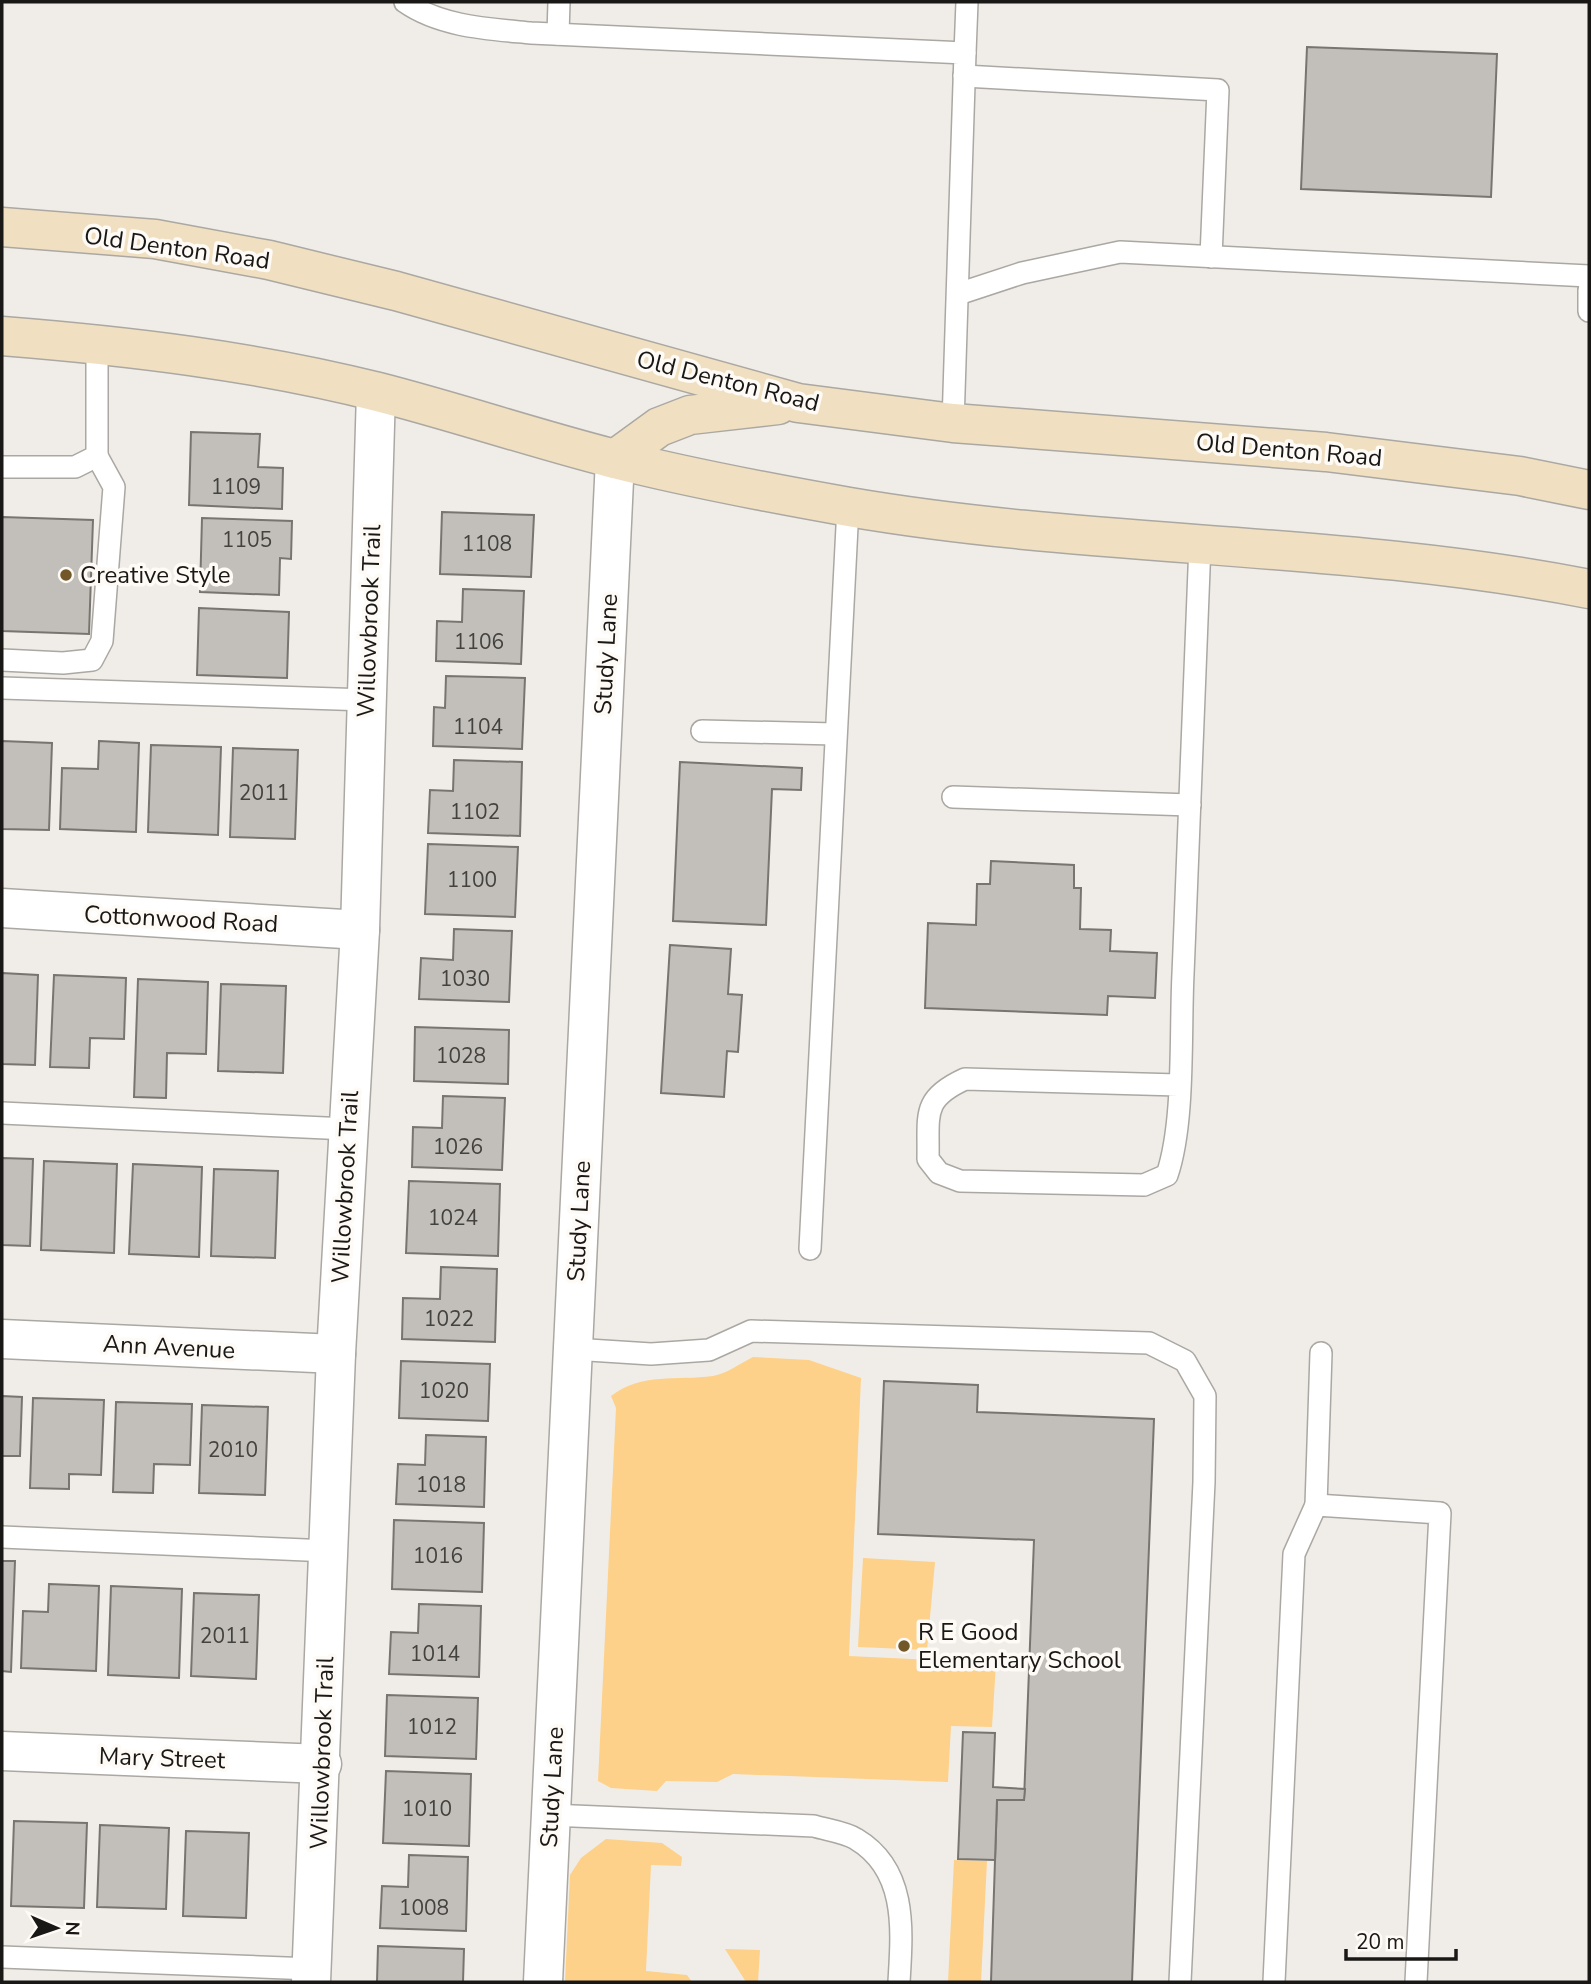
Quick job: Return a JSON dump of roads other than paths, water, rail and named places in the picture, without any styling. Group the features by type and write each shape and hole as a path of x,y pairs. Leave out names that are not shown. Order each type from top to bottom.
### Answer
{"main road":[{"name":"Old Denton Road","path":"2,227 155,239 269,260 396,291 798,403 953,423 1326,452 1520,476 1589,490"},
{"path":"2,336 97,344 234,363 376,392 615,459 848,507 958,523 1398,561 1538,579 1589,589"},
{"path":"615,459 659,427 690,415 798,403"}],"street":[{"name":"Willowbrook Trail","path":"311,1976 322,1764 336,1354 360,930 376,392"},
{"name":"Study Lane","path":"542,1982 615,459"},
{"name":"Cottonwood Road","path":"2,908 360,930"},
{"name":"Ann Avenue","path":"2,1339 336,1354"},
{"name":"Mary Street","path":"2,1751 322,1764"}],"lane":[{"path":"405,2 419,11 472,27 558,34 965,53"},
{"path":"558,34 559,2"},
{"path":"953,423 967,2"},
{"path":"964,76 1218,90 1211,257"},
{"path":"958,294 1022,273 1120,252 1589,276"},
{"path":"1589,290 1589,311"},
{"path":"2,660 63,663 92,660 102,641 114,487 97,456 97,344"},
{"path":"2,467 75,467 97,456"},
{"path":"810,1249 848,507"},
{"path":"1178,1085 965,1079 941,1090 929,1108 928,1159 939,1173 960,1181 1144,1185 1167,1175 1175,1151 1178,1085 1190,805 1200,544"},
{"path":"2,688 366,700"},
{"path":"702,731 835,734"},
{"path":"953,797 1190,805"},
{"path":"2,1113 348,1129"},
{"path":"573,1349 651,1354 709,1350 751,1331 1149,1343 1185,1361 1205,1395 1204,1470 1180,1982"},
{"path":"1274,1982 1294,1554 1316,1505 1321,1353"},
{"path":"1316,1505 1440,1513 1416,1982"},
{"path":"2,1537 329,1551"},
{"path":"550,1815 814,1826 856,1839 880,1860 895,1887 902,1918 900,1982"},
{"path":"2,1957 311,1976"}],"place":[{"name":"Creative Style","path":"66,575"},
{"name":"R E Good Elementary School","path":"904,1646"}]}
